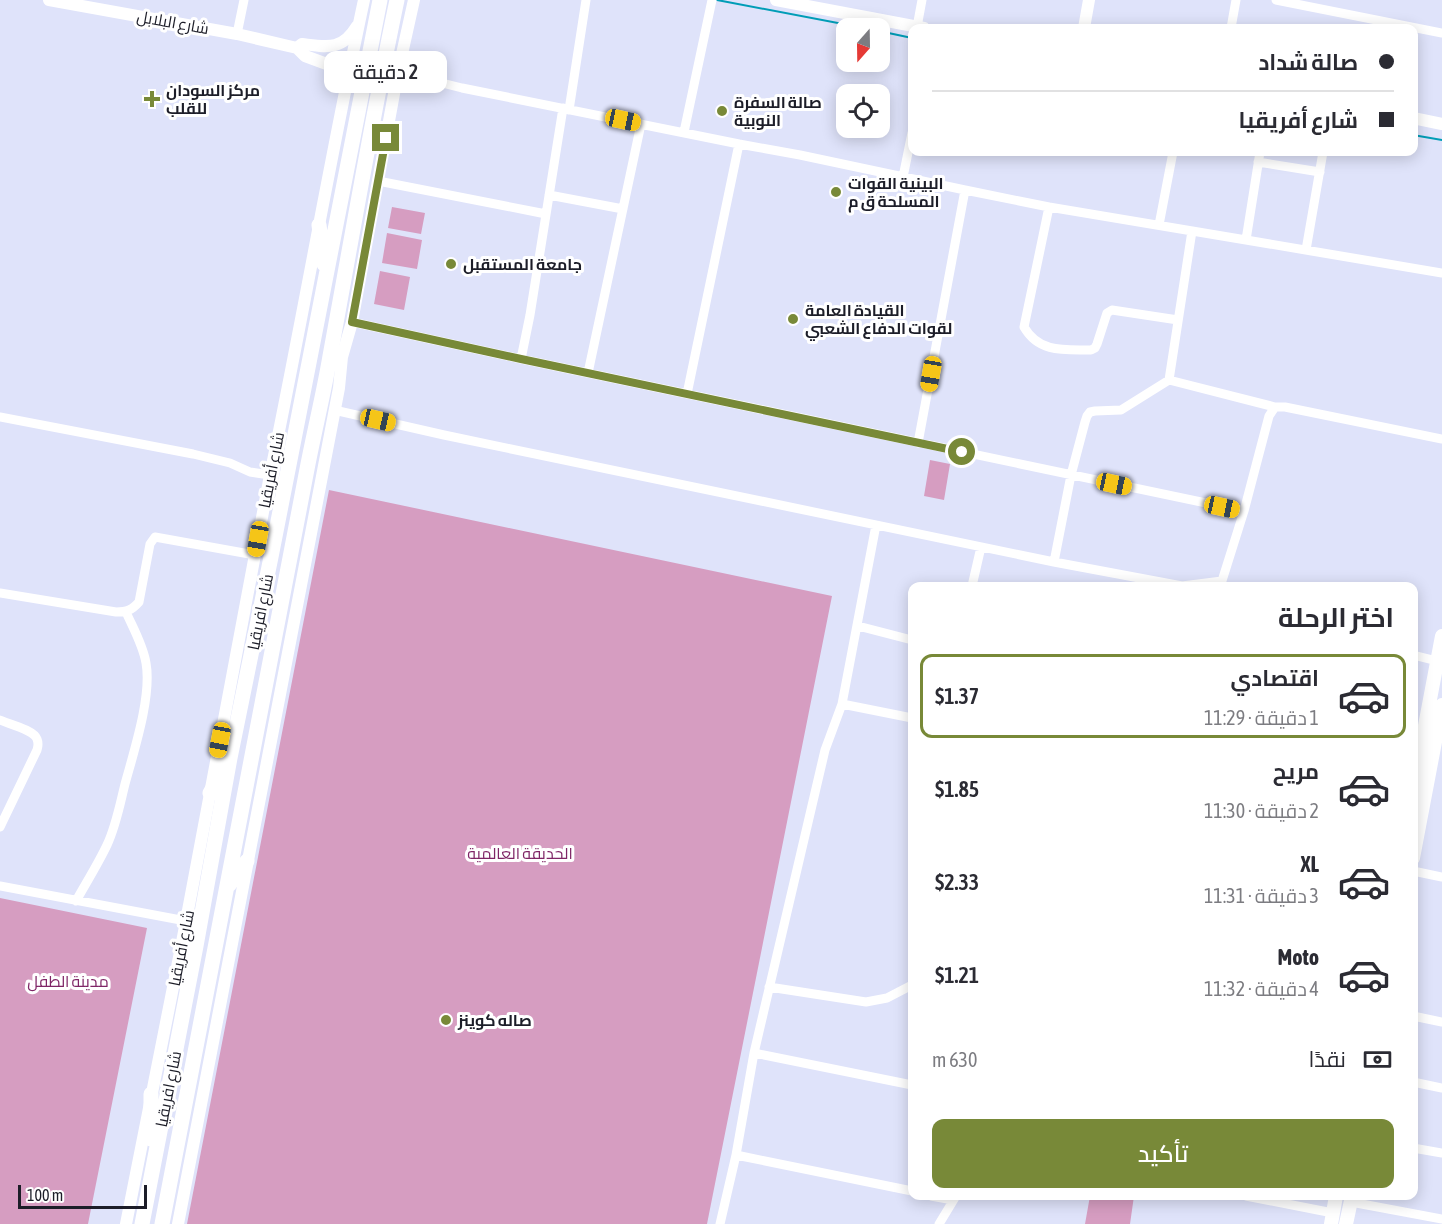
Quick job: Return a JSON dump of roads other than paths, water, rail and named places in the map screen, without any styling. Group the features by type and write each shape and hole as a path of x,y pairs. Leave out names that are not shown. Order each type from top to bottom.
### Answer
{"highway":[{"name":"شارع افريقيا","path":"142,1224 380,0"},
{"name":"شارع افريقيا","path":"162,1224 308,464 336,357 339,301 398,0"},
{"path":"319,225 326,277"},
{"path":"271,557 291,559"},
{"path":"264,590 286,583"},
{"path":"210,793 231,758"},
{"path":"226,890 247,861"},
{"path":"150,1177 151,1094"}],"main road":[{"path":"1418,762 1442,636"},
{"path":"1418,835 1439,737 1442,705"},
{"path":"1332,1218 1335,1200"},
{"path":"1346,1224 1351,1200"}],"street":[{"name":"شارع البلابل","path":"49,0 237,34 297,48 305,56 332,66 346,83"},
{"path":"237,34 244,0"},
{"name":"شارع أفريقيا","path":"126,1224 346,83 364,0"},
{"path":"178,1224 334,410 336,357 352,322 398,72 414,0"},
{"path":"521,359 586,0"},
{"path":"684,132 712,0"},
{"path":"776,0 908,26"},
{"path":"920,24 922,0"},
{"path":"1085,24 1089,0"},
{"path":"1232,24 1236,0"},
{"path":"1276,0 1308,3 1375,24"},
{"name":"شارع البلابل","path":"297,48 302,44 323,48 339,44 353,33 359,23"},
{"path":"1418,30 1442,33"},
{"path":"398,72 462,88 1049,207 1442,273"},
{"path":"1418,119 1442,124"},
{"path":"588,373 641,124"},
{"path":"687,394 739,144"},
{"path":"903,177 908,153"},
{"path":"1159,225 1172,156"},
{"path":"1246,240 1259,156"},
{"path":"1306,250 1322,156"},
{"path":"1258,162 1320,172"},
{"path":"378,181 546,214"},
{"path":"918,443 965,190"},
{"path":"549,195 622,209"},
{"path":"1049,207 1024,327 1030,338 1043,346 1060,350 1091,351 1097,344 1107,313 1112,310 1178,320"},
{"path":"1169,380 1192,231"},
{"path":"352,322 1244,511"},
{"path":"1054,562 1071,475 1087,416 1090,412 1095,411 1121,410 1169,380 1275,407 1285,407 1442,439"},
{"path":"1223,582 1269,416 1275,407"},
{"path":"334,410 981,547 1161,582"},
{"path":"0,417 194,454 230,463 250,472 270,475"},
{"path":"720,1224 769,987 825,750 842,704 876,525"},
{"path":"0,593 126,612 140,602 150,544 156,537 255,555"},
{"path":"973,582 981,547"},
{"path":"76,901 113,830 146,697 146,663 126,612"},
{"path":"858,626 908,639"},
{"path":"1418,656 1437,661"},
{"path":"842,704 908,717"},
{"path":"0,720 33,733 37,738 38,750 0,827"},
{"path":"1418,872 1442,877"},
{"path":"0,886 186,921"},
{"path":"769,987 866,1002 887,998 908,988"},
{"path":"1418,1017 1442,1022"},
{"path":"754,1053 908,1084"},
{"path":"1418,1083 1442,1088"},
{"path":"1418,1149 1442,1153"},
{"path":"736,1155 908,1190"},
{"path":"939,1224 954,1200"},
{"path":"1262,1200 1332,1218"},
{"path":"1356,1200 1442,1219"}],"waterway":[{"path":"717,0 836,23"},
{"path":"890,33 908,37"},
{"path":"1418,136 1442,140"}],"place":[{"name":"مركز السودان للقلب","path":"152,99"},
{"name":"صالة السفرة النوبية","path":"722,111"},
{"name":"البينية القوات المسلحة ق م","path":"836,192"},
{"name":"جامعة المستقبل","path":"451,264"},
{"name":"القيادة العامة لقوات الدفاع الشعبي","path":"793,319"},
{"name":"صاله كوينز","path":"446,1020"}],"park label":[{"name":"الحديقة العالمية","path":"520,853"},
{"name":"مدينة الطفل","path":"68,981"}]}
